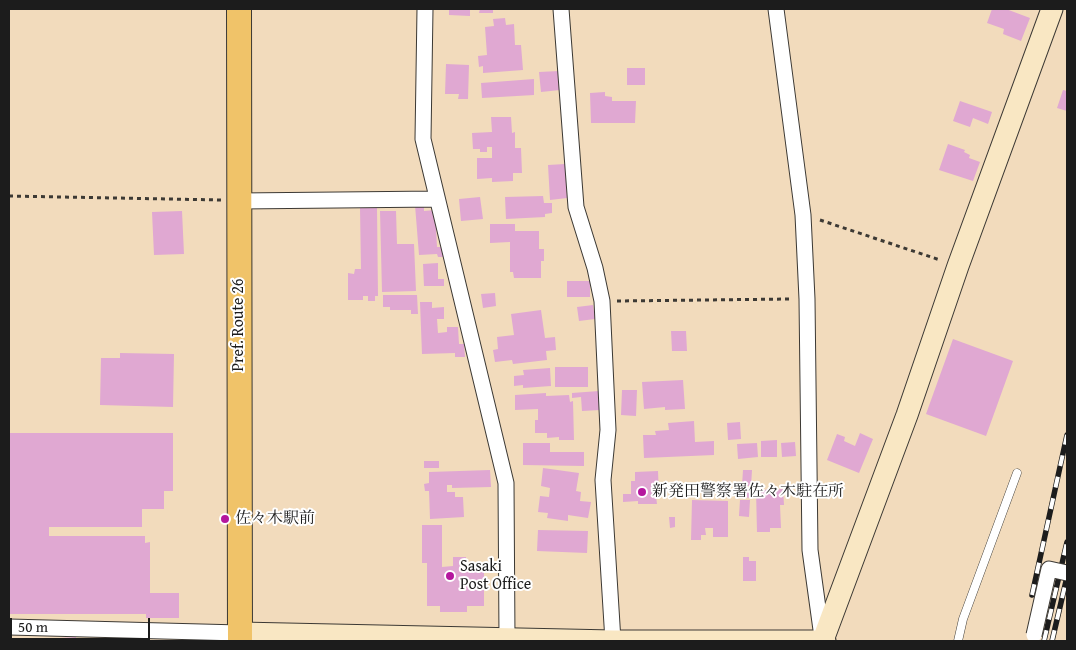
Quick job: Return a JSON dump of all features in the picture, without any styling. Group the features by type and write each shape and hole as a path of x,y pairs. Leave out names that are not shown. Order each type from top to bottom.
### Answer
{"main road":[{"name":"Pref. Route 26","path":"239,9 240,637"}],"street":[{"path":"425,9 423,139 506,483 507,639"},
{"path":"561,9 576,207 596,268 602,301 608,430 603,480 613,641"},
{"path":"776,9 803,215 807,299 810,550 824,641"},
{"path":"824,641 904,424 958,266 1052,9"},
{"path":"239,201 437,200"},
{"path":"1034,635 1049,569 1067,573"},
{"path":"9,627 240,637 824,641"}],"lane":[{"path":"958,641 963,619 1017,473"}],"path":[{"path":"9,196 239,201"},
{"path":"803,215 958,266"},
{"path":"602,301 807,299"}],"building":[{"path":"449,9 470,9 470,16 449,15"},
{"path":"480,9 493,9 493,13 479,13"},
{"path":"992,9 1006,9 1030,18 1021,41 1003,34 1004,29 987,23"},
{"path":"505,18 506,25 514,24 515,45 521,45 523,70 483,73 483,66 479,67 478,56 487,55 485,27 494,26 493,19"},
{"path":"446,64 469,65 468,99 458,99 459,94 445,94"},
{"path":"627,68 645,68 645,85 627,85"},
{"path":"559,71 560,90 541,92 539,72"},
{"path":"534,79 534,95 482,98 481,83"},
{"path":"1063,90 1067,91 1067,111 1057,108"},
{"path":"605,92 605,96 612,97 612,101 636,101 635,123 591,123 590,93"},
{"path":"960,101 992,112 988,124 973,118 970,127 953,121"},
{"path":"491,117 511,117 512,133 515,132 515,148 521,148 522,173 513,173 513,181 492,182 492,178 477,179 477,158 492,158 492,147 487,147 487,152 473,149 472,133 492,132"},
{"path":"948,144 965,150 964,152 970,155 969,158 980,162 973,181 939,170"},
{"path":"565,164 567,198 550,200 548,165"},
{"path":"543,196 544,203 552,203 552,213 545,214 545,217 506,219 505,197"},
{"path":"480,197 483,219 461,221 459,199"},
{"path":"424,204 424,211 435,210 437,247 442,247 443,257 438,257 437,254 419,255 415,205"},
{"path":"360,208 377,208 378,296 375,296 375,301 368,301 368,296 363,296 363,300 348,300 348,273 354,274 355,269 361,269"},
{"path":"182,211 184,254 154,255 152,212"},
{"path":"380,211 396,211 397,244 414,244 416,291 382,292"},
{"path":"490,224 515,224 515,231 539,231 539,249 544,249 544,261 541,261 541,278 514,278 513,272 510,272 510,242 490,243"},
{"path":"438,263 438,279 444,279 444,286 424,286 423,264"},
{"path":"567,281 590,281 590,297 567,297"},
{"path":"495,293 496,306 483,308 481,294"},
{"path":"383,295 417,295 418,314 411,314 411,310 390,310 390,307 383,307"},
{"path":"420,302 432,302 432,308 444,307 444,319 437,319 438,333 447,332 447,327 458,327 459,344 464,344 465,357 455,357 455,353 422,354"},
{"path":"593,305 595,319 579,321 577,307"},
{"path":"541,310 545,338 555,337 556,350 546,351 547,360 513,364 512,360 495,362 493,350 498,349 497,337 514,335 511,314"},
{"path":"671,331 686,331 687,351 672,351"},
{"path":"953,339 1013,361 986,436 926,414"},
{"path":"120,353 174,354 173,407 100,405 101,358 120,358"},
{"path":"555,367 588,367 588,387 555,387"},
{"path":"550,368 551,386 523,388 523,385 514,386 514,376 524,375 523,370"},
{"path":"683,380 685,409 665,410 665,407 644,409 642,382"},
{"path":"622,390 637,390 636,416 621,415"},
{"path":"599,391 600,410 582,411 581,397 572,398 572,393"},
{"path":"546,393 546,396 569,395 570,402 573,401 574,440 559,440 559,437 547,438 547,433 535,433 535,420 538,420 538,409 515,410 515,395"},
{"path":"694,421 695,442 714,441 714,455 644,458 643,435 656,435 655,431 669,430 668,423"},
{"path":"740,422 741,439 728,440 727,423"},
{"path":"9,433 173,433 173,491 164,491 164,509 142,509 142,527 49,527 49,536 145,536 145,543 150,542 150,593 179,593 179,618 146,618 146,614 9,614"},
{"path":"860,433 873,439 859,473 827,460 837,434 845,437 844,441 855,446"},
{"path":"777,440 777,457 761,457 761,441"},
{"path":"795,442 796,456 782,457 781,443"},
{"path":"523,443 550,443 550,452 584,452 584,466 523,465"},
{"path":"757,443 758,457 738,459 737,444"},
{"path":"424,461 439,461 439,468 424,468"},
{"path":"543,468 579,473 576,491 581,492 580,501 591,502 588,518 568,515 568,521 547,518 548,513 538,512 540,496 549,497 550,488 541,486"},
{"path":"490,470 491,487 452,488 452,485 447,485 447,492 455,492 455,497 463,497 464,517 430,519 429,491 425,491 424,484 429,483 429,472"},
{"path":"743,470 752,470 751,486 742,486"},
{"path":"658,471 659,496 656,496 657,504 638,504 638,501 623,502 623,494 631,494 631,481 635,481 635,472"},
{"path":"742,488 752,489 752,498 741,497"},
{"path":"783,489 784,505 780,505 781,528 770,528 770,532 757,532 756,490"},
{"path":"692,500 728,501 728,537 713,537 713,528 705,528 706,535 701,535 701,540 691,540"},
{"path":"740,500 750,500 749,517 739,516"},
{"path":"669,517 675,517 675,527 670,528"},
{"path":"422,525 442,525 442,567 453,566 453,557 466,557 466,565 484,565 484,606 467,606 467,612 440,612 440,606 427,606 427,563 422,563"},
{"path":"538,530 588,531 587,553 537,551"},
{"path":"743,557 749,557 749,561 756,561 756,581 743,581"},
{"path":"76,637 76,641 59,641 59,638"}],"railway":[{"path":"1032,595 1067,435"},
{"path":"1044,641 1067,542"},
{"path":"1052,641 1067,577"}],"place":[{"name":"新発田警察署佐々木駐在所","path":"642,492"},
{"name":"佐々木駅前","path":"225,519"},
{"name":"Sasaki Post Office","path":"450,576"}]}
